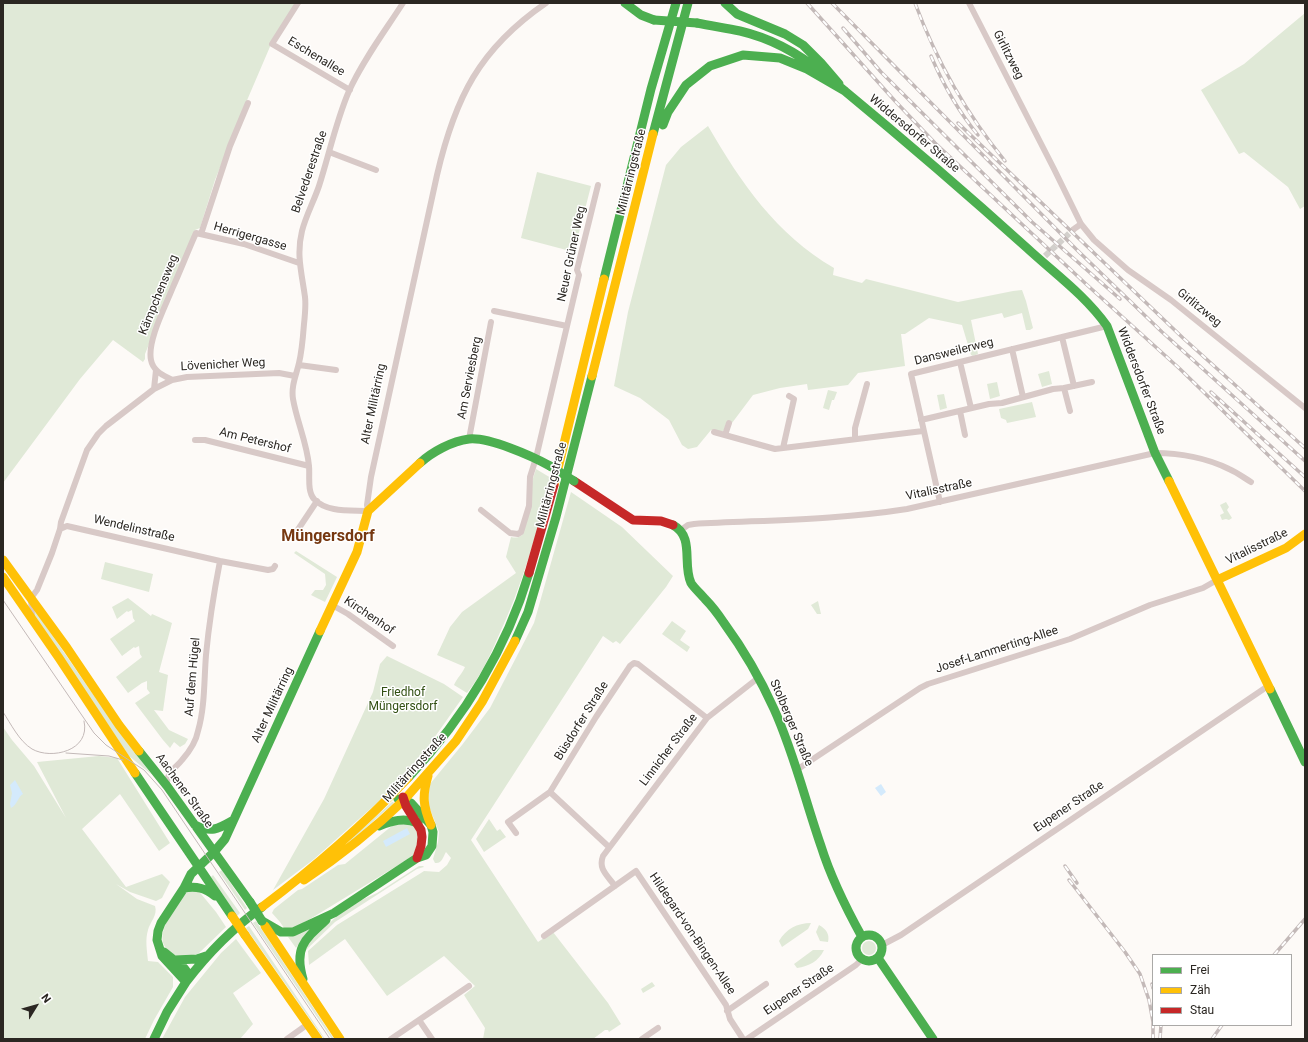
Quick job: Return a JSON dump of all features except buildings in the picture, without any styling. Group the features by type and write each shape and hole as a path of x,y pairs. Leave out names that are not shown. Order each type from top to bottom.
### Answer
{"main road":[{"path":"625,3 641,15 654,20 697,24 740,31 769,40 793,52 816,67 845,92"},
{"path":"665,38 669,3"},
{"name":"Militärringstraße","path":"154,1039 167,1012 188,979 206,956 243,921 288,887 388,800 427,758 468,702 495,657 518,605 547,511 630,172 665,38 676,3"},
{"name":"Militärringstraße","path":"288,887 309,878 377,826 428,774 456,741 482,702 513,645 528,612 556,517 688,3"},
{"path":"725,3 738,14 785,34 803,46 821,63 845,92"},
{"path":"652,139 663,126 668,112 686,85 700,72 710,66 743,55 780,58 807,69 845,92"},
{"name":"Widdersdorfer Straße","path":"845,92 1043,258 1101,316 1107,326 1155,453 1305,762"},
{"path":"368,511 429,454 449,445 469,439 486,441 536,458 574,481 627,517 642,521 669,522 681,530"},
{"name":"Alter Militärring","path":"161,950 157,940 158,931 164,918 184,888 191,874 225,839 358,551 368,511"},
{"name":"Stolberger Straße","path":"681,530 686,539 689,578 692,584 720,616 747,657 785,734 798,769 816,832 834,884 862,937"},
{"name":"Vitalisstraße","path":"1217,580 1286,548 1305,534"},
{"name":"Aachener Straße","path":"3,560 119,725 168,786 194,825 250,902 340,1039"},
{"path":"3,577 110,733 156,807 198,866 224,906"},
{"path":"262,921 275,930 287,934 301,929 334,913 417,858 426,855 432,846 433,832 423,803 425,784 428,774"},
{"path":"408,778 402,792 406,807 418,823 423,838 417,858"},
{"path":"388,800 397,799 411,802 431,824"},
{"path":"377,826 396,820 405,819 418,823"},
{"path":"194,825 205,830 211,830 232,821"},
{"path":"184,888 192,886 204,888 217,898 245,934 318,1039"},
{"path":"307,990 301,974 299,962 300,950 305,940 334,913"},
{"path":"871,936 876,938 882,945 882,950 878,958 869,962 862,959 856,948 858,941 862,937 871,936"},
{"path":"161,950 167,953 184,968 188,979"},
{"path":"161,950 162,956 188,979"},
{"path":"175,960 197,959 206,956"},
{"path":"878,958 933,1039"}],"street":[{"name":"Eschenallee","path":"298,3 272,44 350,90"},
{"name":"Belvederestraße","path":"317,501 311,495 306,445 293,399 293,384 299,365 305,308 298,252 304,222 318,187 350,90 368,58 403,3"},
{"name":"Alter Militärring","path":"368,511 367,505 375,458 442,153 448,133 464,92 477,69 503,38 531,13 546,3"},
{"name":"Girlitzweg","path":"969,3 1081,224 1094,240 1119,263 1171,300 1305,408"},
{"name":"Kämpchensweg","path":"156,370 151,361 151,345 158,322 198,234 230,146 248,103"},
{"path":"329,152 376,170"},
{"name":"Neuer Grüner Weg","path":"536,458 579,275 577,270 598,186"},
{"path":"1074,229 1081,224"},
{"name":"Herrigergasse","path":"198,234 244,244 299,263"},
{"path":"494,311 567,326"},
{"name":"Am Serviesberg","path":"469,439 491,322"},
{"name":"Dansweilerweg","path":"940,502 911,374 1107,326"},
{"path":"1062,337 1074,386"},
{"path":"1012,349 1023,397"},
{"path":"960,362 971,408"},
{"path":"299,365 336,370"},
{"path":"156,370 172,380"},
{"path":"154,389 156,370"},
{"name":"Lövenicher Weg","path":"60,529 80,466 92,442 106,426 154,389 172,380 187,377 278,373 295,376"},
{"path":"921,420 989,404 1002,403 1053,389 1092,382"},
{"path":"855,439 854,431 868,384"},
{"path":"1064,388 1070,411"},
{"path":"783,448 794,399 789,396"},
{"path":"960,411 965,435"},
{"path":"725,435 729,423"},
{"path":"714,432 768,448 783,448 924,431"},
{"name":"Am Petershof","path":"195,440 205,440 309,466"},
{"name":"Vitalisstraße","path":"681,530 688,525 694,524 813,519 877,514 940,502 1155,453 1174,454 1202,460 1229,469 1251,482"},
{"path":"481,510 510,533 518,534 521,532 529,506 530,477 536,458"},
{"path":"297,531 317,501 328,508 368,511"},
{"name":"Wendelinstraße","path":"60,529 67,526 220,561 268,570 275,566"},
{"path":"32,618 31,598 37,590 43,576 60,529"},
{"name":"Auf dem Hügel","path":"168,786 167,779 170,773 190,751 198,733 201,721 206,653 220,561"},
{"name":"Josef-Lammerting-Allee","path":"798,769 928,684 1070,638 1150,605 1203,588 1217,580"},
{"path":"16,595 31,598"},
{"name":"Kirchenhof","path":"332,605 348,614 393,646"},
{"name":"Büsdorfer Straße","path":"550,792 596,717 630,666 634,663 638,664 707,718"},
{"name":"Linnicher Straße","path":"615,886 602,868 601,863 603,856 609,847 707,718 758,678"},
{"name":"Eupener Straße","path":"882,945 901,935 1268,686"},
{"path":"516,833 508,822 514,820 550,792 609,847"},
{"name":"Hildegard-von-Bingen-Allee","path":"615,886 636,871 726,1005 730,1019 743,1039"},
{"path":"544,936 615,886"},
{"name":"Eupener Straße","path":"748,1039 856,965 862,959"},
{"name":"Hildegard-von-Bingen-Allee","path":"727,1010 766,984"},
{"path":"391,1039 469,986"},
{"path":"419,1020 432,1039"},
{"path":"287,1039 308,1024"},
{"path":"642,1039 658,1028"}],"green space":[{"path":"3,3 297,3 275,35 248,98 215,180 200,228 195,230 145,354 145,359 143,362 113,340 80,379 3,483"},
{"path":"1305,13 1305,206 1300,209 1288,187 1244,152 1239,154 1201,90 1244,64"},
{"path":"708,126 733,167 762,206 794,239 834,268 833,275 862,283 866,279 958,302 1022,290 1033,328 1026,330 1022,313 1004,318 1002,313 971,320 978,354 973,356 971,355 962,325 929,318 905,334 901,334 905,366 858,373 848,385 808,390 807,384 780,388 753,395 732,423 727,421 722,432 711,430 697,447 688,449 682,445 669,420 640,398 614,386 628,312 666,165 681,147"},
{"path":"537,172 591,186 574,252 521,238"},
{"path":"1049,371 1052,384 1042,387 1038,374"},
{"path":"997,382 1000,396 990,399 987,384"},
{"path":"828,390 837,392 834,400 832,400 829,410 823,408"},
{"path":"944,394 947,408 940,410 937,395"},
{"path":"1032,402 1036,417 1007,423 1006,420 1001,418 999,409"},
{"path":"536,469 551,478 522,579 492,652 467,693 454,685 465,667 437,655 450,627 462,612 516,573 506,557 511,537 515,538 521,536 523,533"},
{"path":"571,492 622,527 673,576 666,587 620,644 616,641 613,643 603,636 471,840 538,942 553,932 608,1003 621,1024 609,1032 608,1030 605,1030 593,1039 483,1039 485,1028 464,995 475,986 444,956 387,996 345,939 309,965 308,951 337,925 424,871 439,872 447,865 451,858 446,852 442,860 439,862 435,863 433,859 439,832 426,799 430,784 490,708 534,623"},
{"path":"1226,502 1229,507 1227,510 1232,518 1229,520 1222,520 1220,515 1224,513 1220,505"},
{"path":"296,551 337,577 325,602 311,595 315,590 323,590 326,585 325,574 294,553"},
{"path":"105,562 153,574 149,592 101,579"},
{"path":"128,598 151,616 152,614 172,623 159,672 168,675 163,711 154,710 169,730 188,739 185,744 180,747 174,742 170,748 135,703 150,693 147,689 147,681 128,693 116,677 142,657 139,646 134,647 122,656 110,639 135,621 132,610 127,611 117,619 112,607"},
{"path":"818,601 821,614 817,614 811,605"},
{"path":"34,609 110,719 151,774 129,756 34,614"},
{"path":"672,621 686,631 680,640 690,647 687,652 662,634"},
{"name":"Friedhof Müngersdorf","path":"387,656 444,684 463,697 427,748 386,795 313,860 273,890 324,799 373,692 380,664"},
{"path":"3,727 34,766 66,818 37,762 99,756 117,758 170,843 159,851 120,794 82,829 126,887 162,874 170,882 162,898 156,901 130,892 116,884 137,899 155,906 156,909 147,934 146,945 148,961 158,962 173,977 173,987 145,1039 3,1039"},
{"path":"392,802 394,803 351,841 350,840"},
{"path":"489,819 497,831 500,829 506,837 484,852 476,839"},
{"path":"412,823 420,834 414,854 405,861 297,927 286,931 272,913 274,909 298,890 302,889 338,865 345,864 393,825"},
{"path":"419,866 424,867 417,869 335,922 305,951 306,945 337,916 359,901 377,893"},
{"path":"222,870 247,908 245,910 219,872"},
{"path":"213,875 240,913 237,916 211,877"},
{"path":"197,889 226,927 198,954 180,958 171,953 163,943 164,928 186,892"},
{"path":"256,921 334,1039 332,1039 253,923"},
{"path":"811,923 808,929 782,947 779,941 785,933 801,924"},
{"path":"819,925 827,932 828,942 820,941 816,932"},
{"path":"249,926 325,1039 246,928"},
{"path":"311,926 296,948 288,937"},
{"path":"236,939 261,973 233,993 253,1024 240,1039 162,1039 185,997 221,953"},
{"path":"866,941 872,941 876,945 876,951 872,955 866,955 862,951 862,945"},
{"path":"813,950 824,950 819,958 813,963 797,968 794,964"},
{"path":"652,982 655,986 643,993 641,989"}],"water":[{"path":"15,780 23,794 11,808 10,804 12,793 10,785"},
{"path":"881,784 886,792 881,796 875,788"},
{"path":"407,828 410,834 386,847 383,841"}],"tunnel":[{"path":"1045,256 1074,229"}],"tram line":[{"path":"3,600 94,733 106,745 144,770 162,790 330,1039"},
{"path":"3,712 23,742 32,749 40,752 59,753 76,746 82,740 85,731 84,721"},
{"path":"66,753 109,756 123,760"}],"railway":[{"path":"807,3 935,143 1086,284 1180,369 1305,491"},
{"path":"832,3 1076,249 1162,332 1305,461"},
{"path":"915,3 933,46 953,86 977,124 1005,161"},
{"path":"843,28 881,72 1032,222 1120,299"},
{"path":"931,56 952,97 978,135"},
{"path":"958,123 1183,338 1305,448"},
{"path":"1211,392 1305,477"},
{"path":"1065,866 1077,883"},
{"path":"1069,880 1125,952 1140,974 1149,1000 1152,1016"},
{"path":"1275,954 1305,919"},
{"path":"1153,1026 1153,1039"},
{"path":"1160,1039 1161,1026"},
{"path":"1212,1039 1221,1026"}],"traffic: fast":[{"path":"625,3 641,15 654,20"},
{"path":"604,279 651,89 676,3"},
{"path":"653,134 688,3"},
{"path":"725,3 737,14 785,34 803,45 839,84"},
{"path":"654,20 697,23"},
{"path":"697,23 740,31 773,42 803,59 822,73"},
{"path":"663,125 668,112 686,85 710,66 743,55 780,58 807,69 845,91"},
{"path":"840,87 981,207 1089,304 1107,326 1155,453 1169,481"},
{"path":"515,641 528,612 556,517 592,376"},
{"path":"420,463 436,451 449,445 463,440 477,439 510,448 533,457 550,466"},
{"path":"550,466 574,481"},
{"path":"673,525 680,530 684,536 687,551 687,568 691,583 715,610 738,643 769,697 793,760 829,870 862,937"},
{"path":"408,778 447,732 480,682 508,629 529,573"},
{"path":"214,852 225,839 320,631"},
{"path":"1270,689 1305,762"},
{"path":"139,751 167,786 250,902"},
{"path":"135,773 232,916"},
{"path":"262,921 281,932 293,932 334,913 417,858 426,855 432,846 433,832 431,825 411,803 398,799"},
{"path":"379,826 393,821 403,820 418,823"},
{"path":"195,825 206,829 214,829 232,821"},
{"path":"214,852 191,874 184,888 161,923 157,940 162,956 186,982 221,942 262,907"},
{"path":"184,888 201,888 215,896"},
{"path":"250,902 262,921"},
{"path":"303,979 300,960 303,945 312,933 326,920"},
{"path":"869,935 878,939 882,948 878,957 869,961 860,957 856,948 860,939 869,935"},
{"path":"164,952 184,968 190,976"},
{"path":"175,960 197,959 206,956"},
{"path":"878,958 933,1039"},
{"path":"154,1039 167,1012 186,982"}],"traffic: slow":[{"path":"592,376 653,134"},
{"path":"554,485 604,279"},
{"path":"320,631 357,552 368,511 420,463"},
{"path":"1169,481 1270,689"},
{"path":"1217,580 1286,548 1305,534"},
{"path":"3,560 67,648 119,725 139,751"},
{"path":"3,577 59,658 135,773"},
{"path":"404,800 456,741 482,702 515,641"},
{"path":"428,776 424,801 431,825"},
{"path":"262,907 338,846 408,778"},
{"path":"304,880 356,842 404,800"},
{"path":"232,916 245,935"},
{"path":"265,926 340,1039"},
{"path":"245,935 318,1039"}],"traffic: jam":[{"path":"574,481 633,520 661,521 673,525"},
{"path":"529,573 554,485"},
{"path":"403,797 406,806 421,830 421,846 417,858"}],"district":[{"name":"Müngersdorf","path":"328,537"}]}
